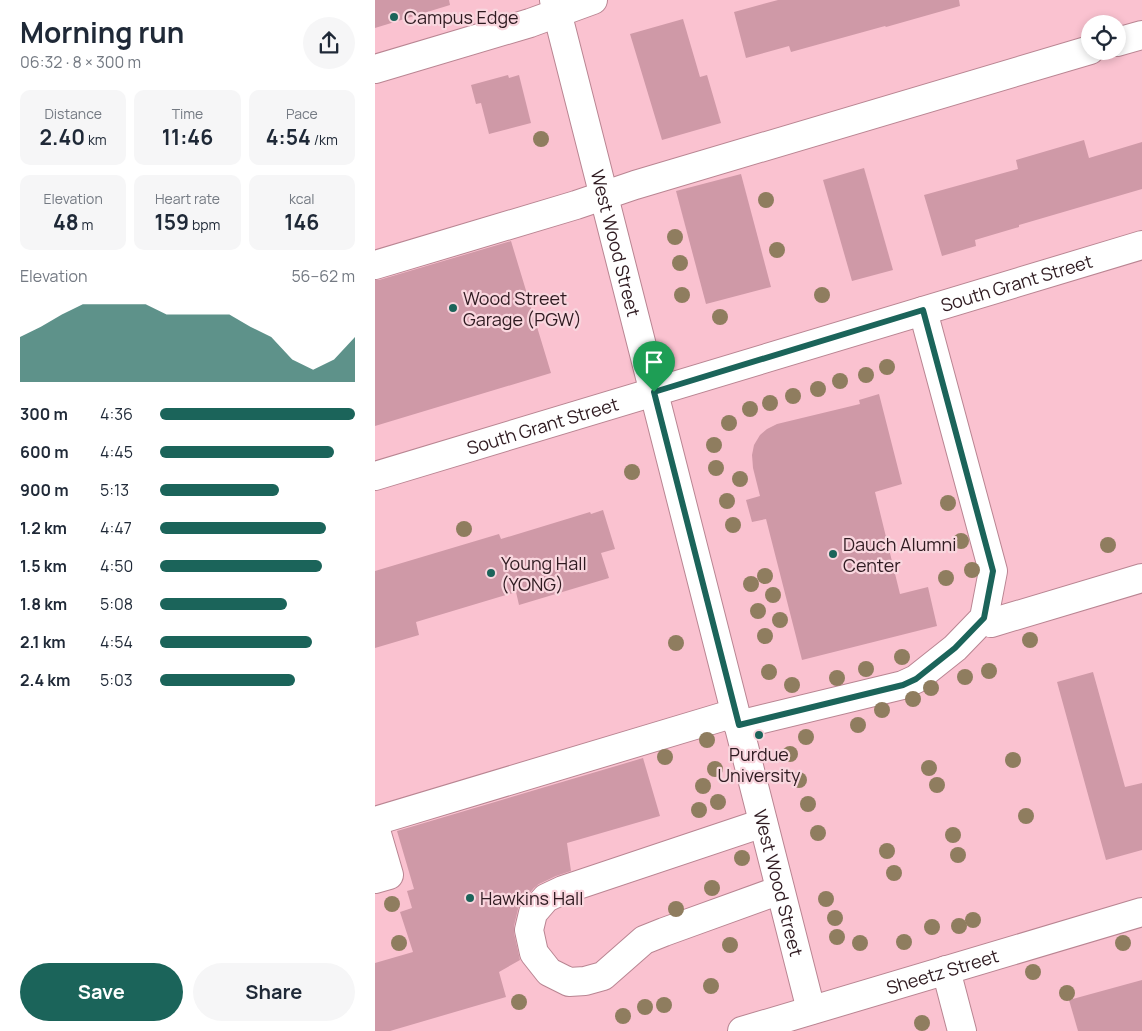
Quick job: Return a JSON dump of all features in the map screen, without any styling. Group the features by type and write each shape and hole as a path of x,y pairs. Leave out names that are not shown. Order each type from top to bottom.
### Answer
{"street":[{"path":"375,69 530,22 556,6 593,0"},
{"name":"West Wood Street","path":"556,6 811,1010"},
{"path":"1126,39 1142,35"},
{"path":"375,265 1081,53"},
{"name":"South Grant Street","path":"375,476 1142,245"},
{"path":"375,821 737,719 903,685 916,679 955,648 984,618 993,571 923,310"},
{"path":"984,618 991,623 1142,578"},
{"path":"763,823 563,890 545,898 533,913 529,930 534,953 549,972 569,982 585,981 603,976 644,940 780,890"},
{"path":"375,827 389,875 375,879"},
{"name":"Sheetz Street","path":"742,1031 1142,912"},
{"path":"946,970 962,1031"}],"building":[{"name":"Campus Edge","path":"375,0 449,0 450,5 375,28"},
{"path":"778,0 959,0 960,6 791,52 789,46 746,58 734,12"},
{"path":"683,19 700,77 707,75 721,123 662,140 630,34"},
{"path":"508,75 509,78 519,75 531,123 489,134 481,103 476,104 471,85"},
{"path":"1084,140 1089,158 1142,142 1142,189 1019,225 1019,227 975,240 976,246 942,256 924,195 1018,169 1016,160"},
{"path":"864,168 893,270 852,281 823,180"},
{"path":"741,174 771,287 706,304 676,191"},
{"name":"Wood Street Garage (PGW)","path":"511,241 551,373 375,426 375,280"},
{"name":"Dauch Alumni Center","path":"879,394 902,484 875,492 900,594 928,587 937,626 802,660 766,519 752,522 746,500 760,496 753,468 752,455 754,445 760,435 777,424 860,404 859,400"},
{"name":"Young Hall (YONG)","path":"603,510 615,549 601,553 609,578 519,605 516,592 416,622 419,635 375,648 375,571 499,534 501,539 590,512 591,514"},
{"path":"1093,672 1125,787 1142,783 1142,850 1106,860 1057,682"},
{"name":"Hawkins Hall","path":"643,758 660,816 567,843 571,871 539,884 521,903 518,909 514,933 520,960 499,972 506,997 390,1031 375,1031 375,963 413,952 400,912 412,908 407,891 414,889 397,831"},
{"path":"1142,980 1142,1031 1078,1031 1069,1000"}],"place":[{"name":"Campus Edge","path":"394,17"},
{"name":"Wood Street Garage (PGW)","path":"453,308"},
{"name":"Dauch Alumni Center","path":"833,554"},
{"name":"Young Hall (YONG)","path":"491,573"},
{"name":"Purdue University","path":"759,735"},
{"name":"Hawkins Hall","path":"470,898"}],"route":[{"path":"923,310 993,571 984,618 955,648 916,679 903,685 739,725 654,392 923,310"}]}
